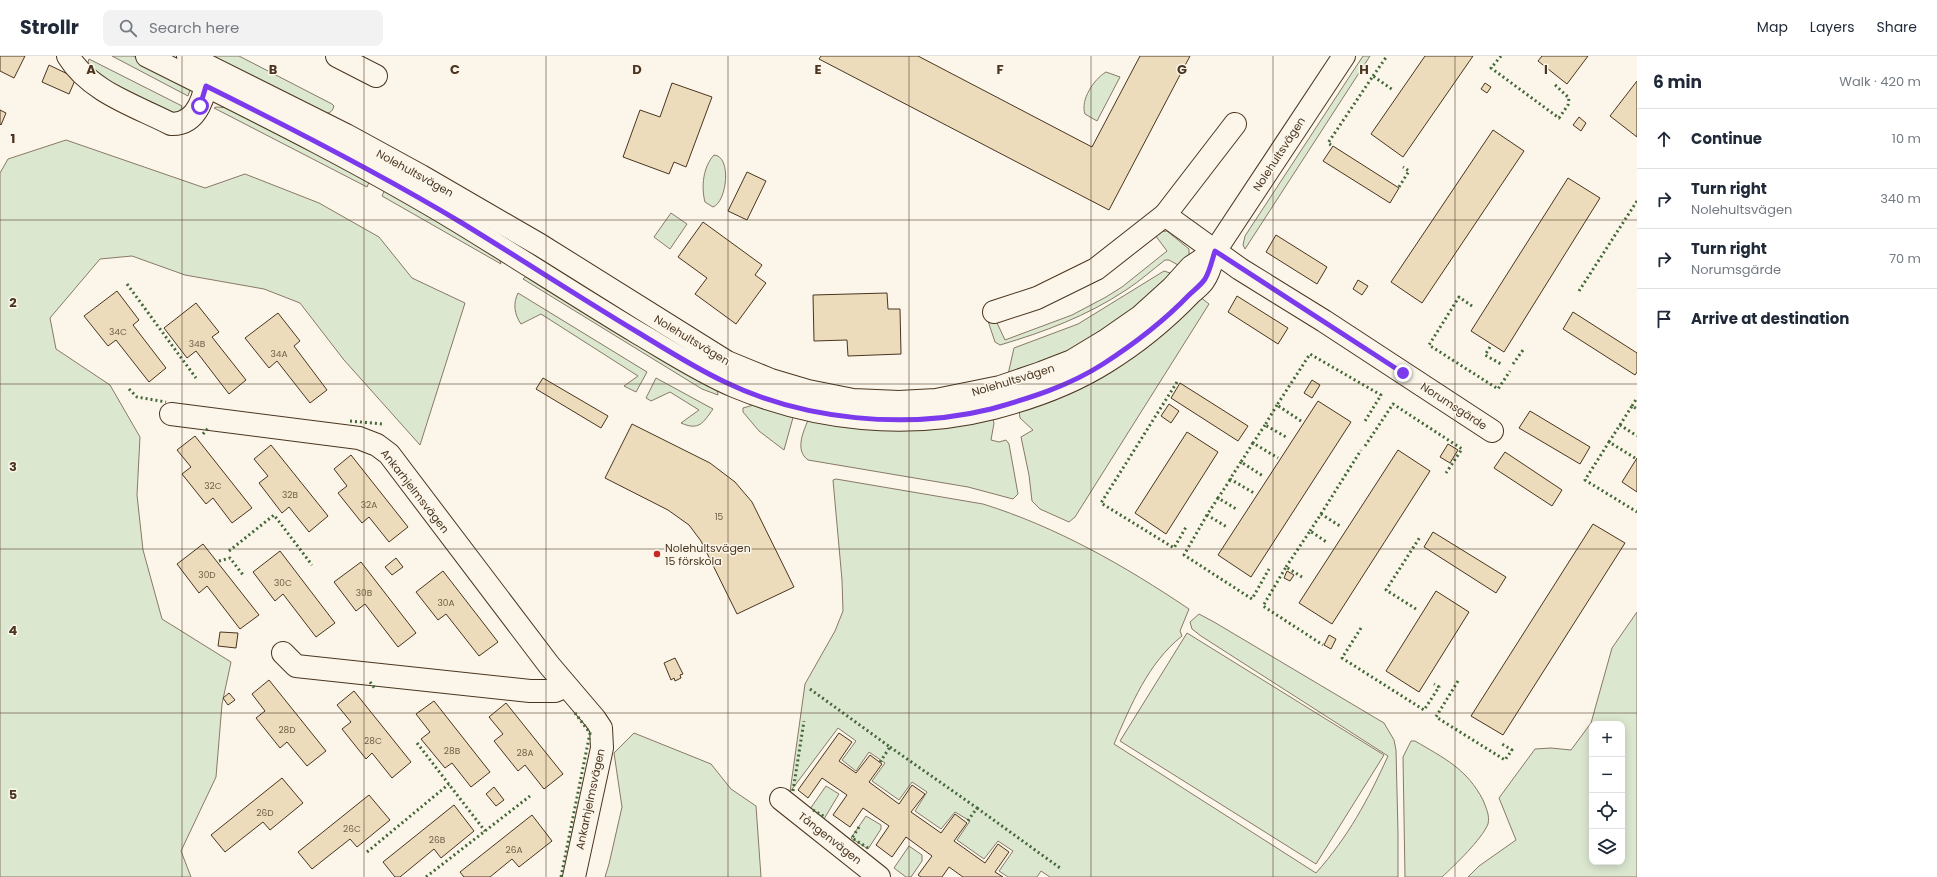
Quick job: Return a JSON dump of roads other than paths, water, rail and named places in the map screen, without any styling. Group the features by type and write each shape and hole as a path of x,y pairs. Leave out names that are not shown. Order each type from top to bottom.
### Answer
{"street":[{"path":"68,56 89,80 103,90 170,124 178,124 189,120 200,106 201,69"},
{"name":"Nolehultsvägen","path":"147,56 201,69 460,222 655,343 724,382 768,399 827,413 854,418 899,420 936,418 976,412 1017,402 1062,386 1090,372 1123,352 1178,307 1205,279 1215,251 1344,56"},
{"path":"336,56 376,76"},
{"path":"994,312 1037,298 1096,269 1166,215 1236,124"},
{"name":"Norumsgärde","path":"1166,215 1215,251 1492,431"},
{"name":"Ankarhjelmsvägen","path":"171,414 359,438 377,445 389,454 566,686 595,719 600,728 602,748 574,877"},
{"path":"283,652 296,666 530,690 554,691 566,686"},
{"name":"Tångenvägen","path":"781,800 879,877"}],"place":[{"name":"Nolehultsvägen 15 förskola","path":"657,554"}]}
